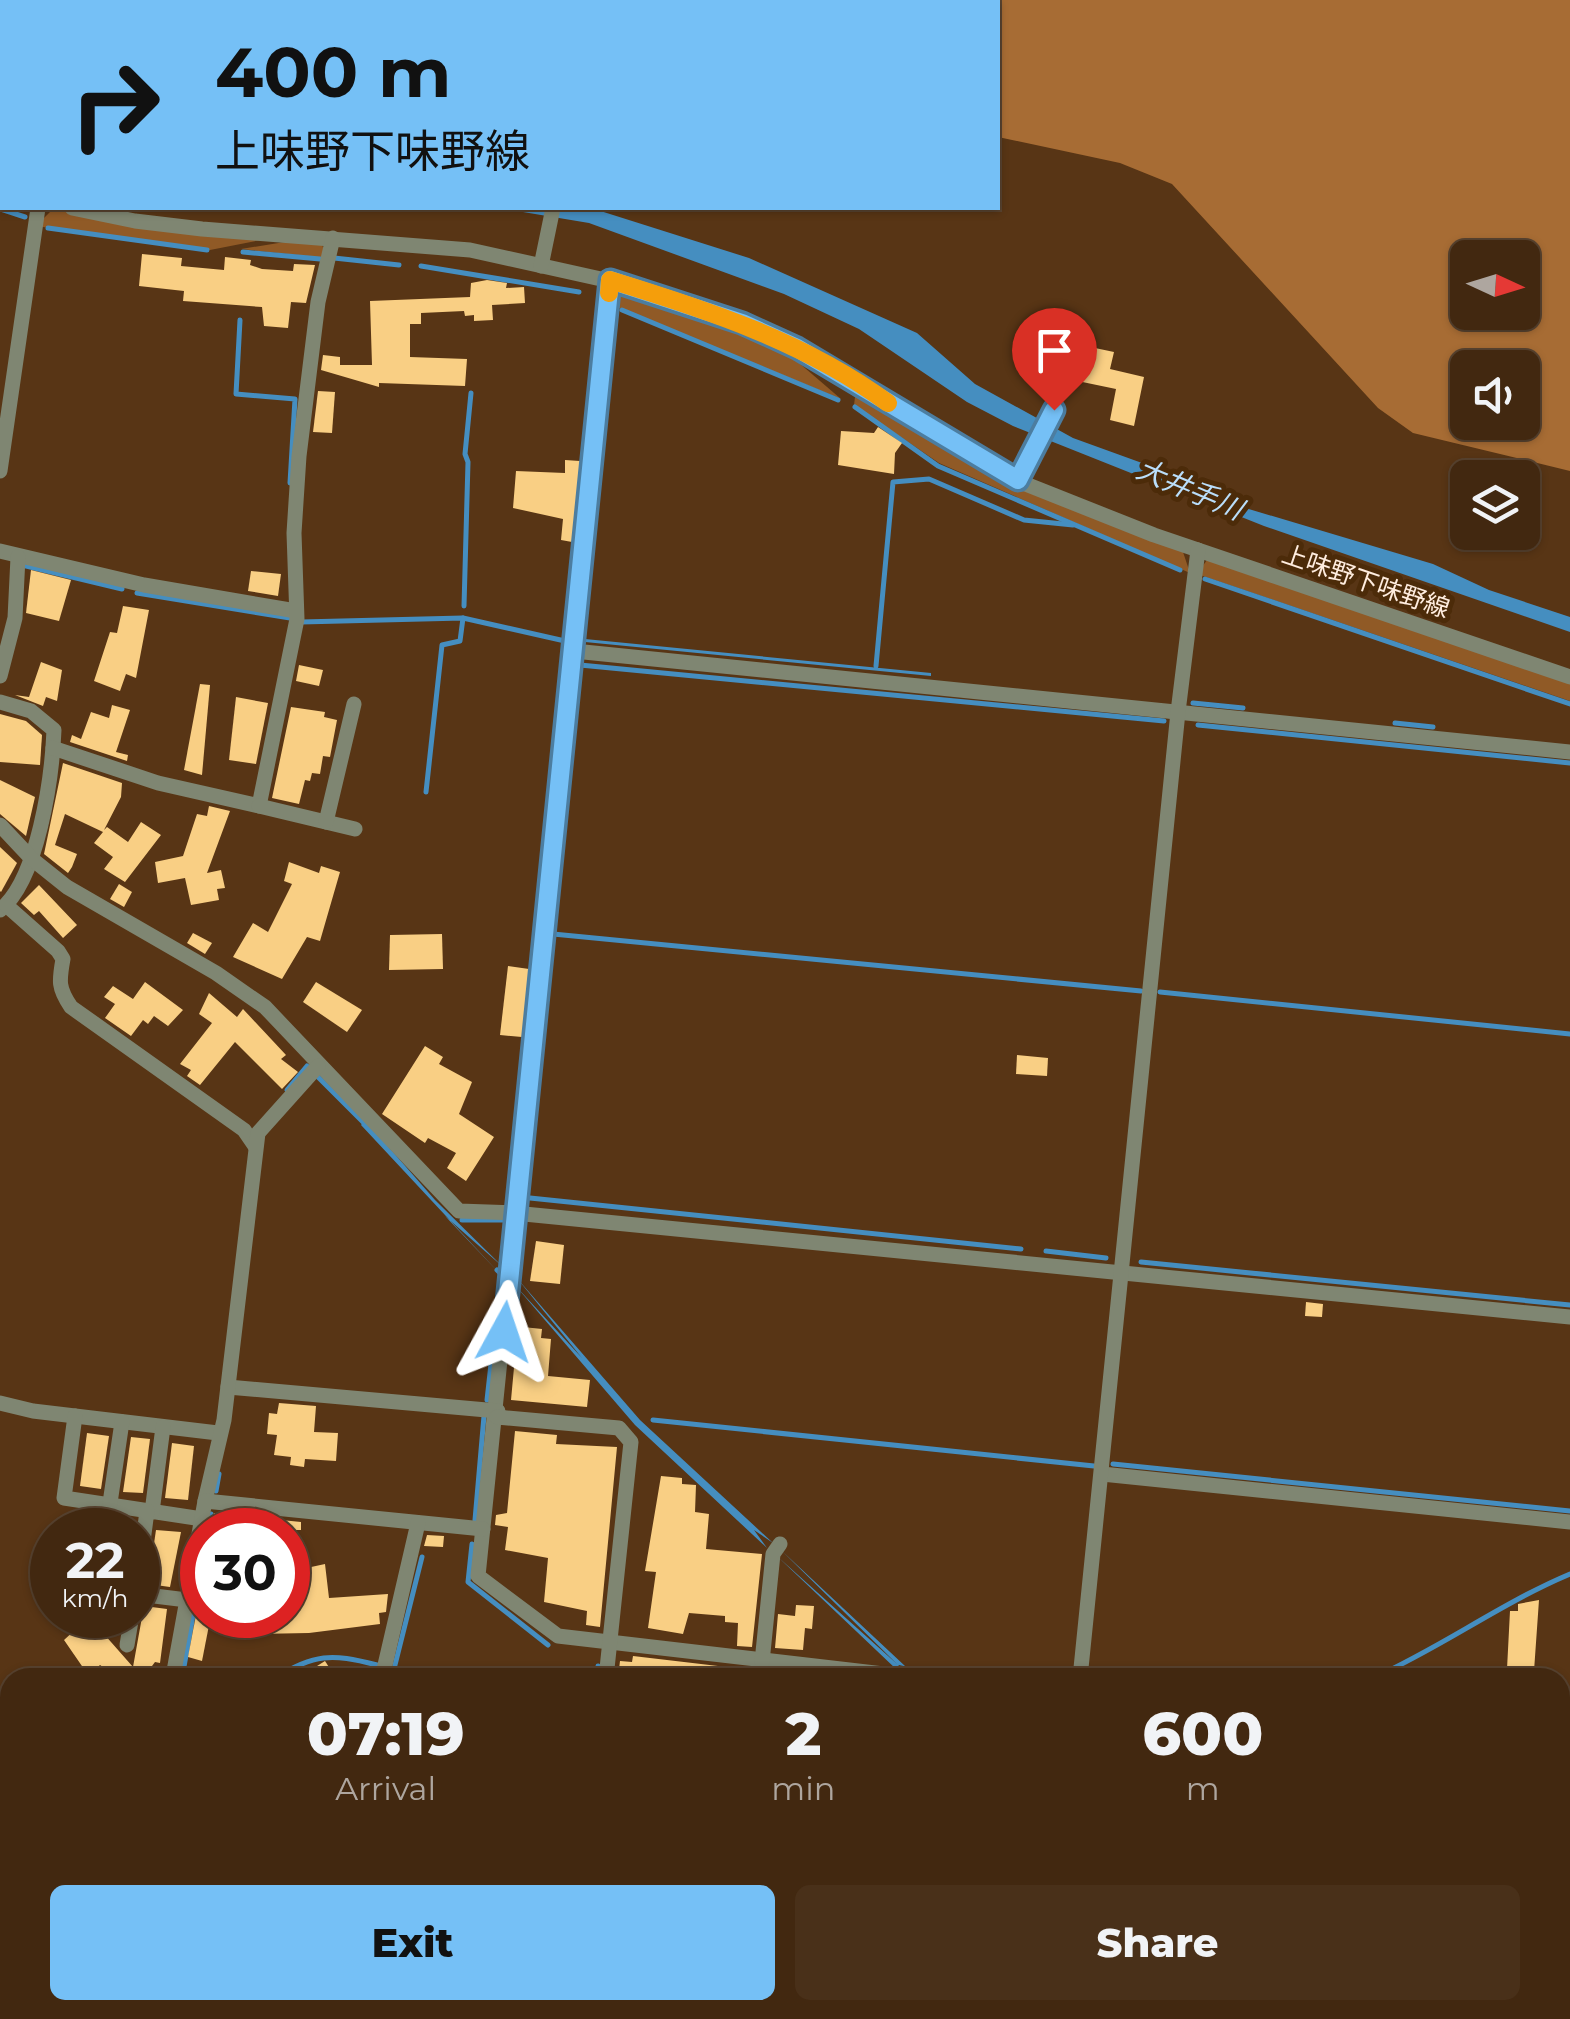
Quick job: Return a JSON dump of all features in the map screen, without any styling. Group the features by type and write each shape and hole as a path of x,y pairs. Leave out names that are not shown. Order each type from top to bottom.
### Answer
{"street":[{"path":"0,471 38,210"},
{"name":"上味野下味野線","path":"93,210 542,259 610,280 742,323 797,348 1022,473 1198,550 1570,677"},
{"path":"542,259 553,210"},
{"path":"259,806 282,708 296,612 299,456 318,302 333,238"},
{"path":"610,280 478,1576 558,1636 820,1668"},
{"path":"1022,473 1054,410"},
{"path":"1081,1668 1178,712 1198,550"},
{"path":"0,551 18,558 296,612"},
{"path":"0,676 15,618 18,558"},
{"path":"574,651 1570,752"},
{"path":"0,702 45,718 54,730 32,860 3,908 58,951 63,960 58,975 60,990 71,1007 244,1130 255,1146"},
{"path":"326,822 354,704"},
{"path":"53,748 158,784 355,829"},
{"path":"0,825 32,860 67,887 250,994 283,1024 318,1066 370,1112 459,1211 1124,1271 1570,1317"},
{"path":"204,1508 228,1386 258,1133 318,1066"},
{"path":"228,1386 619,1428 631,1442 607,1668"},
{"path":"0,1403 218,1434"},
{"path":"75,1416 64,1498 123,1508"},
{"path":"110,1506 122,1422"},
{"path":"151,1508 164,1427"},
{"path":"1102,1474 1570,1522"},
{"path":"205,1502 483,1529"},
{"path":"384,1668 418,1522"},
{"path":"762,1662 773,1554 780,1544"},
{"path":"127,1645 128,1638"},
{"path":"175,1668 180,1638"}],"shaded area":[{"path":"1000,0 1570,0 1570,471 1540,464 1540,460 1525,460 1413,433 1378,408 1172,184 1120,163 1000,137"},
{"path":"52,210 68,210 271,238 210,250 36,226"},
{"path":"303,239 322,244 326,258 241,249"},
{"path":"625,290 655,296 784,350 841,399 612,305 615,294"},
{"path":"799,358 864,392 955,455 1183,552 1190,573 939,463 854,405 855,397"},
{"path":"1207,560 1570,681 1570,701 1197,574"}],"water":[{"name":"大井手川","path":"511,210 597,210 749,258 917,333 975,384 1073,438 1200,484 1242,507 1433,564 1489,590 1570,617 1570,632 1264,526 1013,426 967,402 859,329 784,294 589,223"},
{"path":"585,642 931,673 931,676"},
{"path":"365,1120 435,1200 503,1267 450,1221 361,1125"},
{"path":"516,1277 640,1420 773,1543 754,1530 767,1548 635,1425 514,1284 582,1358"},
{"path":"782,1551 905,1666 938,1668 895,1668 778,1557 897,1664"}],"building":[{"path":"142,254 182,258 181,266 224,270 225,257 251,260 250,265 262,269 293,271 294,264 315,265 306,303 291,302 288,328 264,326 262,307 183,301 184,291 139,286"},
{"path":"471,283 507,283 506,288 524,287 525,303 492,305 493,320 474,321 474,315 465,316 464,311 421,313 421,324 410,324 410,357 467,359 465,386 379,383 379,387 321,370 323,355 340,357 340,365 372,365 370,301 470,297"},
{"path":"1076,344 1114,352 1110,369 1144,377 1134,426 1110,420 1116,389 1068,379"},
{"path":"318,391 335,392 332,433 313,432"},
{"path":"878,427 902,443 895,453 894,474 838,465 841,431 874,433"},
{"path":"565,460 580,461 572,542 561,540 563,519 513,508 516,471 565,473"},
{"path":"31,570 71,580 59,621 26,613"},
{"path":"251,571 281,574 278,596 248,591"},
{"path":"123,606 149,610 136,678 126,674 120,691 94,681 110,632 117,633"},
{"path":"41,662 62,670 57,701 46,697 43,706 15,695 29,697"},
{"path":"299,665 323,670 319,686 296,681"},
{"path":"200,684 210,685 202,775 184,770"},
{"path":"236,697 268,703 256,764 229,760"},
{"path":"112,705 130,710 116,752 128,755 127,761 70,742 72,735 81,739 91,712 109,718"},
{"path":"291,707 325,712 324,717 337,720 330,757 323,756 320,774 312,773 310,781 305,780 299,804 272,798"},
{"path":"0,714 26,721 42,735 40,765 0,762"},
{"path":"63,763 122,783 121,797 104,830 107,827 128,842 141,822 161,835 125,882 104,869 113,857 94,843 103,832 65,814 55,845 77,854 72,867 68,873 44,854"},
{"path":"0,780 35,797 26,836 0,814"},
{"path":"209,806 230,811 207,873 221,870 225,888 217,889 219,900 191,905 185,878 158,883 155,862 183,856 197,814 207,816"},
{"path":"0,847 17,863 1,892 0,891"},
{"path":"289,862 319,873 321,866 340,872 320,941 307,937 282,979 233,957 253,923 268,932 292,884 284,881"},
{"path":"119,884 132,892 124,907 110,899"},
{"path":"39,885 77,925 63,938 39,911 34,915 21,903"},
{"path":"193,933 212,943 205,954 187,943"},
{"path":"442,934 443,969 389,970 390,935"},
{"path":"508,966 529,969 522,1037 500,1035"},
{"path":"145,982 183,1010 168,1026 154,1016 148,1024 143,1020 131,1036 105,1018 115,1004 104,997 113,986 133,999"},
{"path":"316,982 362,1010 347,1032 303,1002"},
{"path":"209,993 237,1017 243,1009 286,1055 281,1059 298,1072 282,1089 235,1042 200,1085 187,1076 191,1070 180,1064 212,1023 199,1014"},
{"path":"425,1046 443,1057 439,1064 472,1082 459,1114 494,1137 466,1181 447,1168 456,1153 428,1138 425,1143 382,1114"},
{"path":"1017,1055 1048,1058 1047,1076 1016,1074"},
{"path":"536,1241 564,1245 560,1284 530,1281"},
{"path":"1306,1302 1323,1304 1322,1317 1305,1316"},
{"path":"523,1327 542,1329 541,1338 551,1339 548,1376 590,1380 587,1407 511,1400 516,1346 523,1347"},
{"path":"279,1403 316,1406 314,1432 338,1433 336,1461 305,1459 304,1467 290,1465 291,1457 274,1455 277,1435 267,1434 269,1413 277,1414"},
{"path":"515,1431 557,1435 556,1444 617,1447 600,1627 586,1625 587,1611 544,1602 548,1558 505,1550 508,1527 495,1525 496,1515 507,1513"},
{"path":"87,1433 109,1436 101,1489 80,1486"},
{"path":"131,1437 150,1439 143,1493 123,1492"},
{"path":"172,1443 194,1446 188,1500 165,1498"},
{"path":"661,1476 682,1478 682,1484 696,1485 695,1512 709,1514 706,1549 762,1554 752,1647 737,1646 738,1623 725,1622 725,1616 689,1613 683,1634 648,1628 656,1572 645,1571"},
{"path":"160,1530 180,1532 170,1587 160,1586"},
{"path":"427,1535 444,1536 443,1547 424,1546"},
{"path":"325,1564 329,1598 388,1594 386,1612 379,1613 380,1624 310,1633 310,1567"},
{"path":"1539,1600 1534,1668 1507,1668 1510,1611 1518,1611 1518,1604"},
{"path":"796,1605 814,1606 812,1629 805,1628 803,1650 775,1648 778,1614 795,1616"},
{"path":"160,1608 167,1609 160,1663 155,1662 150,1668 83,1668 64,1640 107,1638 133,1667 138,1638 160,1638"},
{"path":"192,1638 206,1638 202,1661 188,1657"},
{"path":"633,1656 735,1668 619,1668 620,1661 632,1662"}],"waterway":[{"path":"3,210 25,217"},
{"path":"48,228 207,250"},
{"path":"243,252 320,259"},
{"path":"334,258 399,265"},
{"path":"421,266 579,292"},
{"path":"610,356 615,309"},
{"path":"622,310 838,400"},
{"path":"240,320 236,394 295,399 290,483"},
{"path":"464,606 468,462 465,454 471,393"},
{"path":"592,530 605,400"},
{"path":"855,407 938,466 1180,570"},
{"path":"876,666 893,482 929,479 1024,520 1073,525"},
{"path":"583,636 590,556"},
{"path":"22,565 122,589"},
{"path":"1205,579 1570,704"},
{"path":"137,593 290,618"},
{"path":"301,622 463,618 565,641"},
{"path":"426,792 442,645 460,641 463,618"},
{"path":"527,1194 580,665 1164,721"},
{"path":"1193,703 1243,708"},
{"path":"1395,723 1433,727"},
{"path":"1198,725 1570,763"},
{"path":"553,934 1141,991"},
{"path":"1160,992 1570,1034"},
{"path":"287,1090 307,1066 366,1125"},
{"path":"530,1198 1021,1249"},
{"path":"462,1220 506,1220"},
{"path":"1046,1251 1106,1258"},
{"path":"1141,1262 1570,1305"},
{"path":"487,1400 501,1274 497,1270"},
{"path":"475,1520 484,1416"},
{"path":"653,1420 1094,1466"},
{"path":"1113,1464 1570,1511"},
{"path":"216,1491 219,1474"},
{"path":"472,1544 468,1582 548,1645"},
{"path":"394,1668 422,1557"},
{"path":"1393,1668 1570,1574"},
{"path":"184,1668 189,1638"},
{"path":"293,1668 324,1658 377,1665"}],"slow traffic":[{"path":"609,293 610,280 742,323 797,348 866,386 888,403"}],"route":[{"path":"504,1332 610,280 742,323 797,348 866,386 917,424 1018,480 1054,410"}]}
